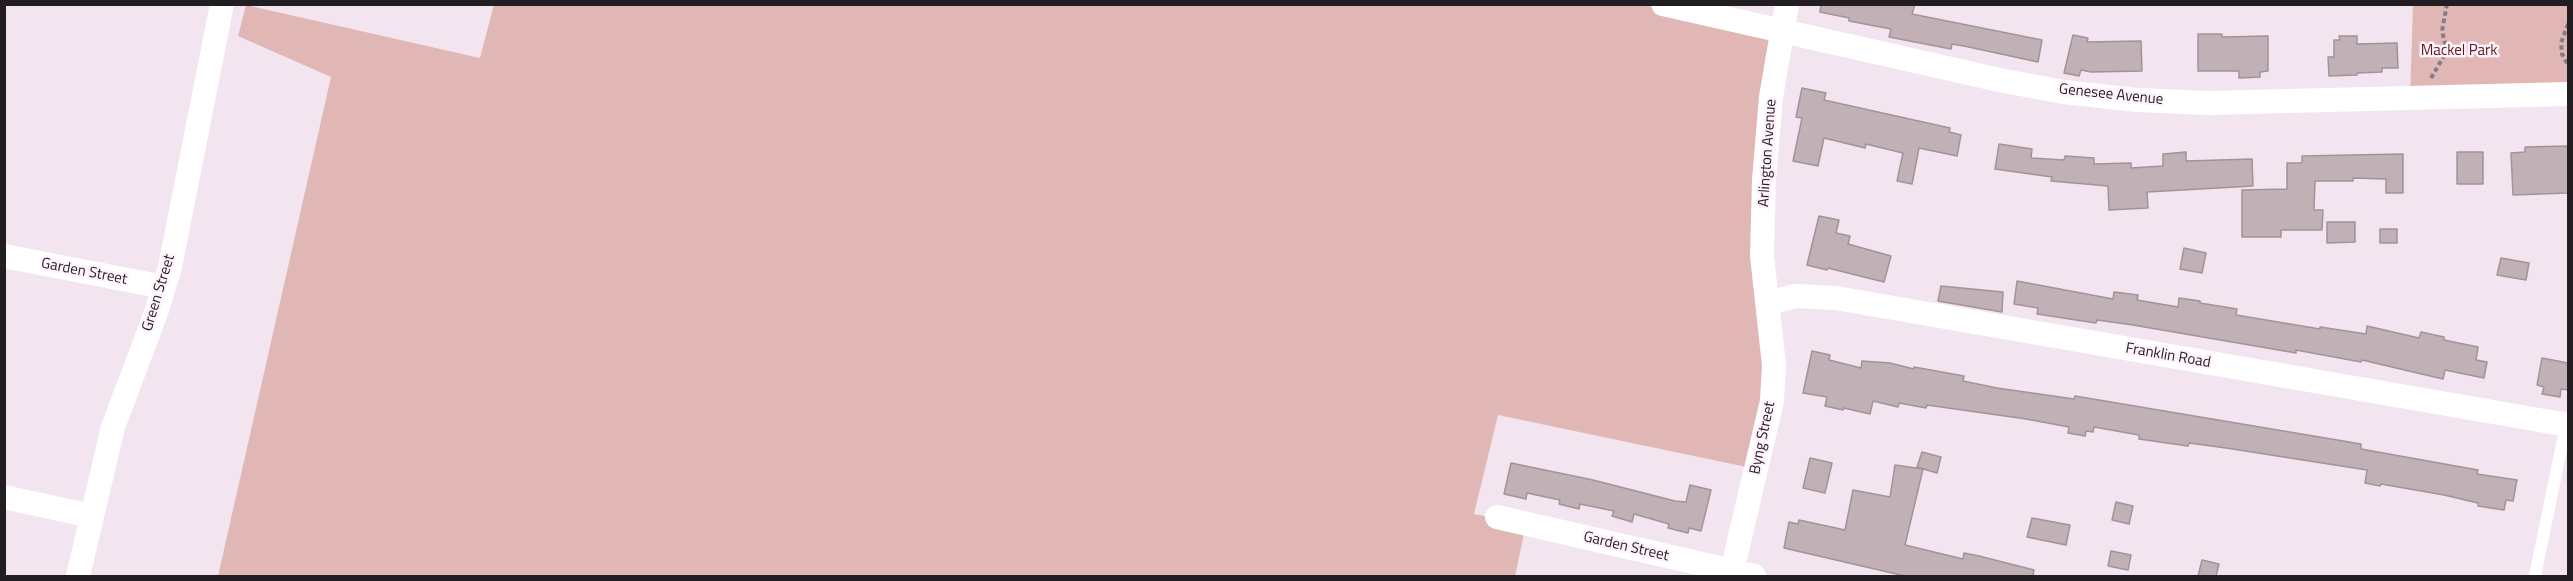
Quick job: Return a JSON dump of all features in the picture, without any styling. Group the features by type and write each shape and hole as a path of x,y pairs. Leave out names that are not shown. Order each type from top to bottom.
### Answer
{"street":[{"name":"Green Street","path":"78,576 113,427 164,287 222,4"},
{"name":"Genesee Avenue","path":"1663,4 2004,81 2064,92 2126,99 2208,103 2568,94"},
{"name":"Arlington Avenue","path":"1768,303 1762,256 1764,180 1771,97 1787,4"},
{"name":"Garden Street","path":"4,256 164,287"},
{"name":"Franklin Road","path":"1768,303 1796,297 1836,298 2567,425"},
{"name":"Byng Street","path":"1743,574 1772,400 1774,365 1768,303"},
{"path":"4,497 92,516"},
{"name":"Garden Street","path":"1497,518 1743,574"}],"lane":[{"path":"2535,576 2567,425"}],"path":[{"path":"2422,98 2424,90 2447,51 2442,31 2447,4"},
{"path":"2568,24 2561,43 2562,54 2568,65"}],"green space":[{"path":"494,4 1663,4 1782,32 1768,303 1756,469 1498,415 1474,514 1526,524 1515,576 218,576 331,77 238,36 246,5 480,58"},
{"name":"Mackel Park","path":"2413,5 2568,5 2568,94 2410,98"}],"building":[{"path":"1821,4 1915,4 1912,14 2042,40 2038,62 1964,46 1952,44 1951,49 1889,37 1891,29 1849,21 1849,18 1820,12"},
{"path":"2198,34 2222,34 2222,37 2268,36 2268,71 2260,72 2260,77 2239,78 2239,71 2198,71"},
{"path":"2073,35 2088,38 2087,42 2141,41 2142,71 2091,72 2081,70 2079,76 2064,73"},
{"path":"2339,36 2357,36 2357,44 2397,43 2398,68 2382,68 2382,72 2357,73 2357,75 2329,76 2328,57 2334,57 2334,40 2340,40"},
{"path":"1802,88 1826,93 1824,100 1950,128 1949,132 1961,135 1957,156 1919,148 1912,184 1897,181 1903,153 1866,144 1865,148 1824,138 1818,166 1793,161 1802,118 1796,117"},
{"path":"1999,144 2032,149 2031,158 2064,160 2065,156 2094,158 2094,164 2131,163 2131,168 2163,166 2163,154 2186,152 2186,161 2252,159 2253,186 2147,192 2148,208 2109,210 2108,186 2051,181 2052,177 1995,169"},
{"path":"2568,146 2568,193 2513,195 2511,153 2525,152 2525,147"},
{"path":"2457,152 2483,152 2483,184 2457,184"},
{"path":"2403,154 2403,193 2386,193 2386,179 2353,178 2353,181 2315,181 2314,210 2323,210 2322,230 2281,230 2281,237 2242,237 2242,190 2287,189 2287,163 2302,163 2302,156"},
{"path":"1819,216 1839,220 1836,233 1850,236 1848,244 1891,256 1884,282 1807,265"},
{"path":"2327,222 2355,222 2355,242 2327,243"},
{"path":"2380,229 2397,229 2397,243 2380,243"},
{"path":"2184,248 2206,253 2202,273 2180,269"},
{"path":"2501,258 2529,263 2526,280 2497,275"},
{"path":"2017,281 2113,299 2114,292 2138,295 2137,300 2178,307 2179,298 2200,301 2200,303 2237,309 2236,315 2320,329 2320,327 2366,334 2367,326 2419,338 2421,332 2444,337 2444,340 2478,347 2476,360 2487,362 2484,378 2445,370 2443,379 2362,360 2361,362 2296,350 2296,353 2133,325 2097,320 2096,323 2037,314 2038,308 2014,304"},
{"path":"1941,286 2003,292 2002,312 1938,301"},
{"path":"1812,351 1830,355 1829,360 1861,368 1862,361 1890,363 1964,376 1963,381 1997,388 2074,399 2075,396 2361,444 2361,449 2478,470 2477,474 2517,480 2513,501 2506,500 2504,510 2478,506 2478,503 2444,495 2365,483 2367,470 2226,448 2189,443 2188,446 2139,439 2139,435 2094,427 2093,432 2086,431 2085,436 2068,433 2069,427 2026,419 1927,405 1926,408 1899,403 1898,407 1873,401 1870,414 1844,408 1843,410 1825,406 1827,397 1803,393"},
{"path":"2542,358 2568,363 2568,390 2561,389 2560,397 2542,394 2544,387 2537,385"},
{"path":"1922,452 1941,457 1937,473 1917,467"},
{"path":"1810,458 1832,463 1825,493 1803,488"},
{"path":"1511,463 1593,480 1675,501 1686,502 1690,485 1711,490 1701,531 1689,528 1688,533 1668,528 1669,524 1634,514 1632,522 1612,516 1614,511 1580,504 1579,509 1559,504 1560,500 1527,493 1526,499 1504,494"},
{"path":"1895,465 1923,469 1905,545 1963,559 1964,553 1979,556 2034,570 2033,576 1905,576 1784,548 1789,522 1798,524 1799,520 1845,530 1853,490 1890,497"},
{"path":"2116,502 2133,506 2129,524 2112,520"},
{"path":"2032,518 2070,525 2066,545 2027,537"},
{"path":"2111,551 2131,555 2128,570 2108,566"},
{"path":"2202,560 2219,564 2216,576 2198,576"}]}
